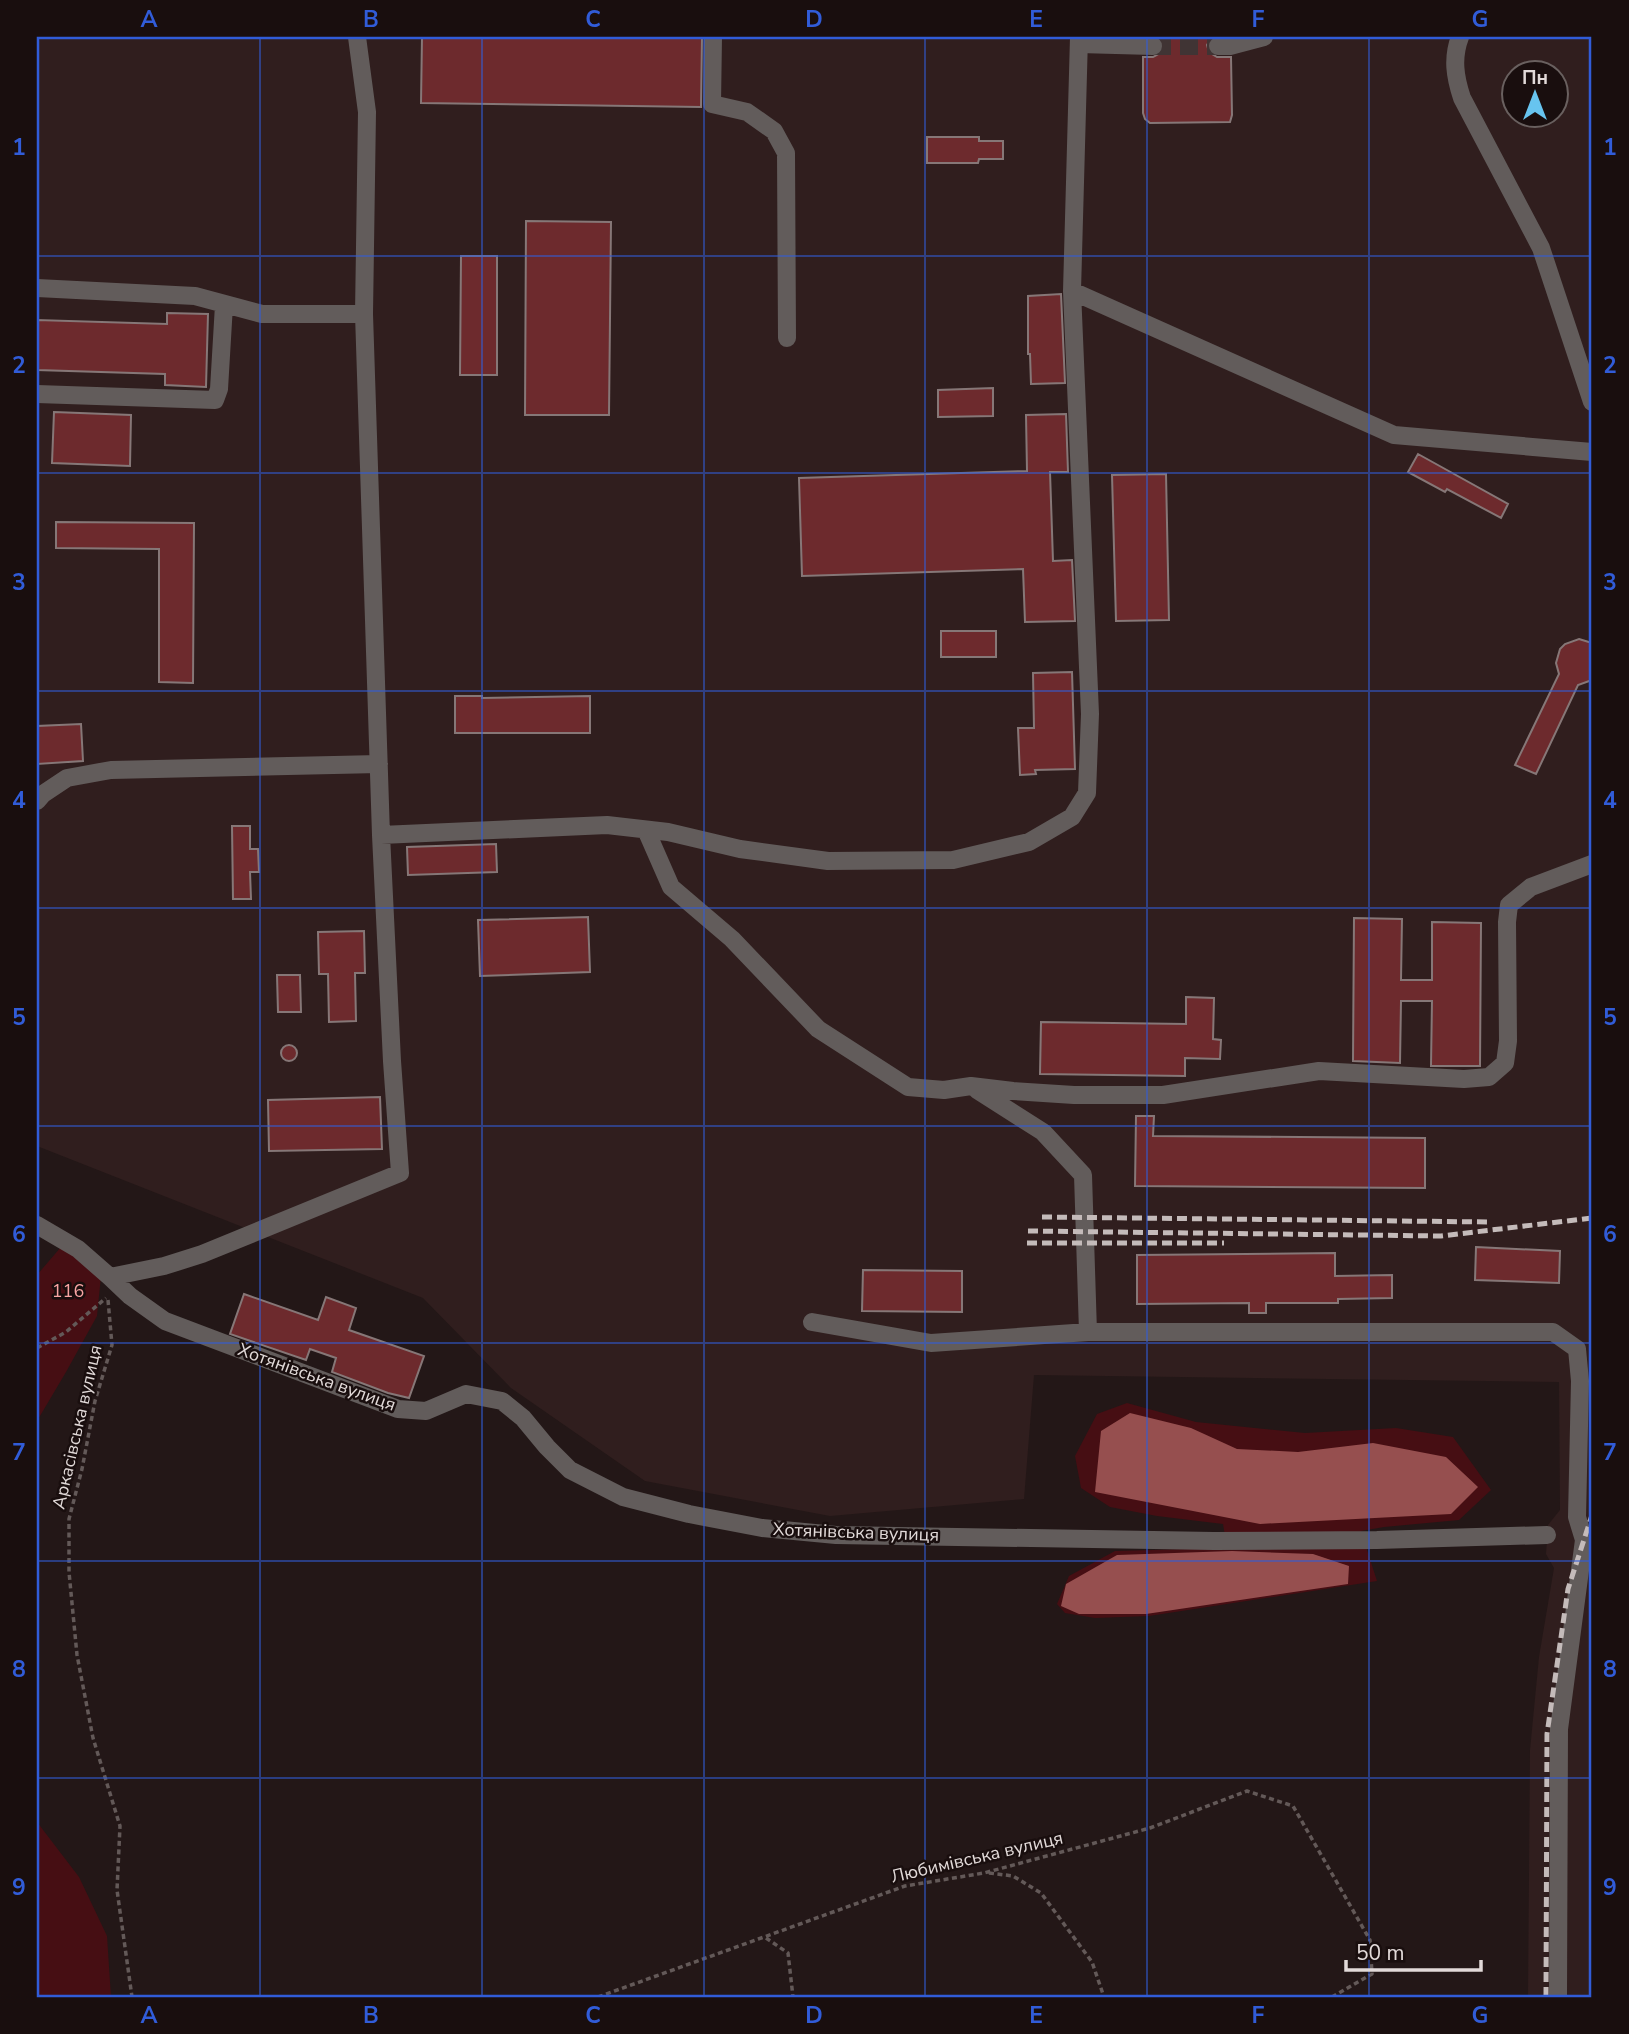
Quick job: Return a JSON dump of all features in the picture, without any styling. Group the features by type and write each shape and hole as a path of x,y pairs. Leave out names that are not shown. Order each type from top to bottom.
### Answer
{"lane":[{"path":"110,1277 164,1266 202,1254 400,1173 381,835 364,314 367,112 357,37"},
{"path":"713,37 712,104 747,112 774,131 786,153 787,338"},
{"path":"1218,46 1230,46 1264,37"},
{"path":"1460,37 1455,78 1462,98 1541,248 1592,402"},
{"path":"381,835 607,825 668,832 740,849 828,861 953,860 1029,842 1072,817 1087,793 1090,714 1072,290 1079,40 1153,46"},
{"path":"37,288 195,296 262,314 364,314"},
{"path":"1072,290 1394,435 1592,452"},
{"path":"37,394 215,400 219,389 224,305"},
{"path":"37,801 67,779 111,770 379,764"},
{"path":"646,830 671,887 732,939 818,1029 908,1087 944,1090 971,1086 1074,1095 1163,1095 1320,1071 1464,1079 1489,1077 1505,1063 1508,1041 1509,905 1531,887 1592,864"},
{"path":"971,1086 1043,1132 1083,1175 1088,1332"},
{"name":"Хотянівська вулиця","path":"37,1226 78,1249 130,1296 165,1321 398,1409 426,1410 466,1394 502,1401 523,1418 570,1470 623,1497 689,1514 762,1528 836,1535 1214,1541 1547,1535"},
{"path":"812,1322 931,1343 1088,1332 1553,1332 1577,1349 1580,1381 1577,1517 1584,1540 1559,1729 1558,1997"}],"path":[{"name":"Аркасівська вулиця","path":"37,1348 66,1332 108,1297 112,1345 69,1519 68,1572 77,1656 93,1738 120,1826 117,1891 132,1997"},
{"name":"Любимівська вулиця","path":"597,1997 905,1886 984,1873 1150,1828 1247,1791 1293,1806 1370,1940 1372,1974 1332,1997"},
{"path":"984,1873 1013,1877 1041,1893 1092,1962 1104,1997"},
{"path":"765,1937 788,1952 793,1997"}],"shaded area":[{"path":"41,37 1592,37 1592,1997 1528,1997 1530,1750 1539,1657 1554,1568 1546,1554 1548,1525 1560,1510 1559,1382 1034,1375 1024,1499 830,1516 645,1481 511,1388 423,1298 37,1146 37,45"},
{"path":"1130,1413 1191,1428 1237,1449 1298,1452 1373,1443 1446,1457 1478,1487 1451,1514 1260,1524 1095,1492 1101,1431"},
{"path":"1232,1551 1313,1554 1349,1566 1348,1584 1146,1614 1079,1614 1061,1606 1066,1584 1117,1555"}],"green space":[{"name":"116","path":"61,1247 101,1276 97,1316 37,1421 37,1275"},
{"path":"1127,1403 1196,1422 1305,1433 1396,1428 1453,1437 1491,1490 1459,1520 1361,1531 1377,1581 1149,1616 1095,1618 1065,1613 1057,1604 1069,1576 1115,1551 1227,1548 1223,1524 1110,1507 1081,1488 1075,1456 1097,1414"},
{"path":"37,1822 79,1877 107,1936 111,1997 37,1997"}],"building":[{"path":"422,37 702,37 701,107 421,103"},
{"path":"1159,37 1212,37 1207,45 1209,52 1217,57 1231,57 1230,122 1150,123 1145,119 1143,57 1153,57 1162,52 1164,46"},
{"path":"927,137 979,137 979,141 1003,141 1003,159 979,159 978,163 927,163"},
{"path":"526,221 611,222 609,415 525,415"},
{"path":"461,256 497,256 497,375 460,375"},
{"path":"1061,294 1065,383 1031,384 1028,296"},
{"path":"167,313 208,314 206,387 165,385 165,374 37,370 37,320 167,324"},
{"path":"993,388 993,416 938,417 938,390"},
{"path":"54,412 131,415 130,466 52,463"},
{"path":"1066,414 1068,472 1050,472 1053,561 1072,560 1075,621 1025,622 1023,569 802,576 799,478 1027,471 1026,415"},
{"path":"1418,454 1508,504 1501,518 1408,472"},
{"path":"1166,474 1169,620 1116,621 1112,475"},
{"path":"56,522 194,523 193,683 159,682 159,549 56,548"},
{"path":"941,631 996,631 996,657 941,657"},
{"path":"1579,639 1592,643 1592,680 1578,685 1536,774 1515,765 1559,674 1556,663 1560,649"},
{"path":"1072,672 1075,769 1035,770 1036,774 1020,775 1018,728 1034,728 1033,673"},
{"path":"455,696 590,696 590,733 455,733"},
{"path":"81,724 83,761 37,764 37,726"},
{"path":"232,826 250,826 250,849 258,849 259,872 250,872 251,899 233,899"},
{"path":"496,844 497,872 408,875 407,847"},
{"path":"588,917 590,972 480,976 478,920"},
{"path":"1354,918 1402,919 1401,980 1432,980 1432,922 1481,923 1480,1066 1431,1066 1432,1001 1401,1001 1400,1063 1353,1061"},
{"path":"364,931 365,973 355,973 356,1021 329,1022 328,974 319,974 318,932"},
{"path":"277,975 300,975 301,1012 278,1012"},
{"path":"1186,997 1214,998 1213,1039 1221,1040 1220,1059 1185,1058 1185,1076 1040,1074 1041,1022 1186,1024"},
{"path":"289,1045 297,1053 289,1061 281,1053"},
{"path":"380,1097 382,1149 269,1151 268,1100"},
{"path":"1136,1116 1154,1116 1153,1136 1425,1138 1425,1188 1135,1186"},
{"path":"1476,1247 1560,1251 1559,1283 1475,1280"},
{"path":"1335,1253 1335,1276 1392,1275 1392,1298 1338,1299 1338,1303 1266,1303 1266,1313 1249,1313 1249,1303 1137,1304 1137,1255"},
{"path":"863,1270 962,1271 962,1312 862,1311"},
{"path":"244,1294 318,1320 326,1297 356,1308 349,1330 424,1356 409,1398 332,1372 336,1358 310,1349 306,1360 230,1334"}],"tunnel":[{"path":"1153,46 1218,46"}],"railway":[{"path":"1042,1217 1490,1222"},
{"path":"1028,1231 1441,1236 1592,1218"},
{"path":"1027,1243 1224,1243"},
{"path":"1546,1997 1547,1734 1568,1589 1592,1515"}]}
